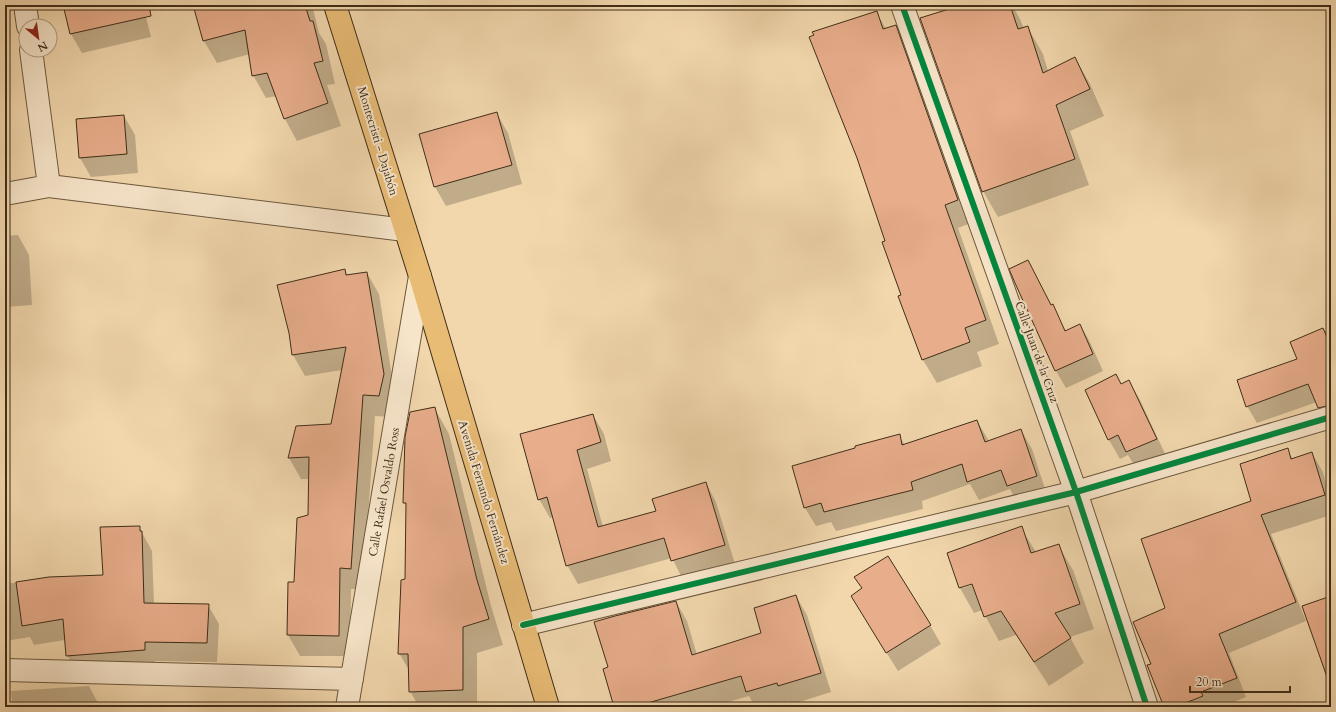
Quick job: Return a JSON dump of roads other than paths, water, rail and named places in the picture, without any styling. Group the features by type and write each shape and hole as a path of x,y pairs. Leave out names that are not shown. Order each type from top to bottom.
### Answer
{"main road":[{"name":"Montecristi - Dajabón","path":"335,5 420,276"},
{"name":"Avenida Fernando Fernández","path":"420,276 548,707"}],"street":[{"path":"25,5 27,18"},
{"name":"Calle Juan de la Cruz","path":"902,5 1076,492 1147,707"},
{"path":"32,58 49,186"},
{"path":"5,194 49,186 406,230"},
{"name":"Calle Rafael Osvaldo Ross","path":"347,707 420,276"},
{"path":"523,625 1076,492 1331,417"},
{"path":"5,670 352,679"}]}
